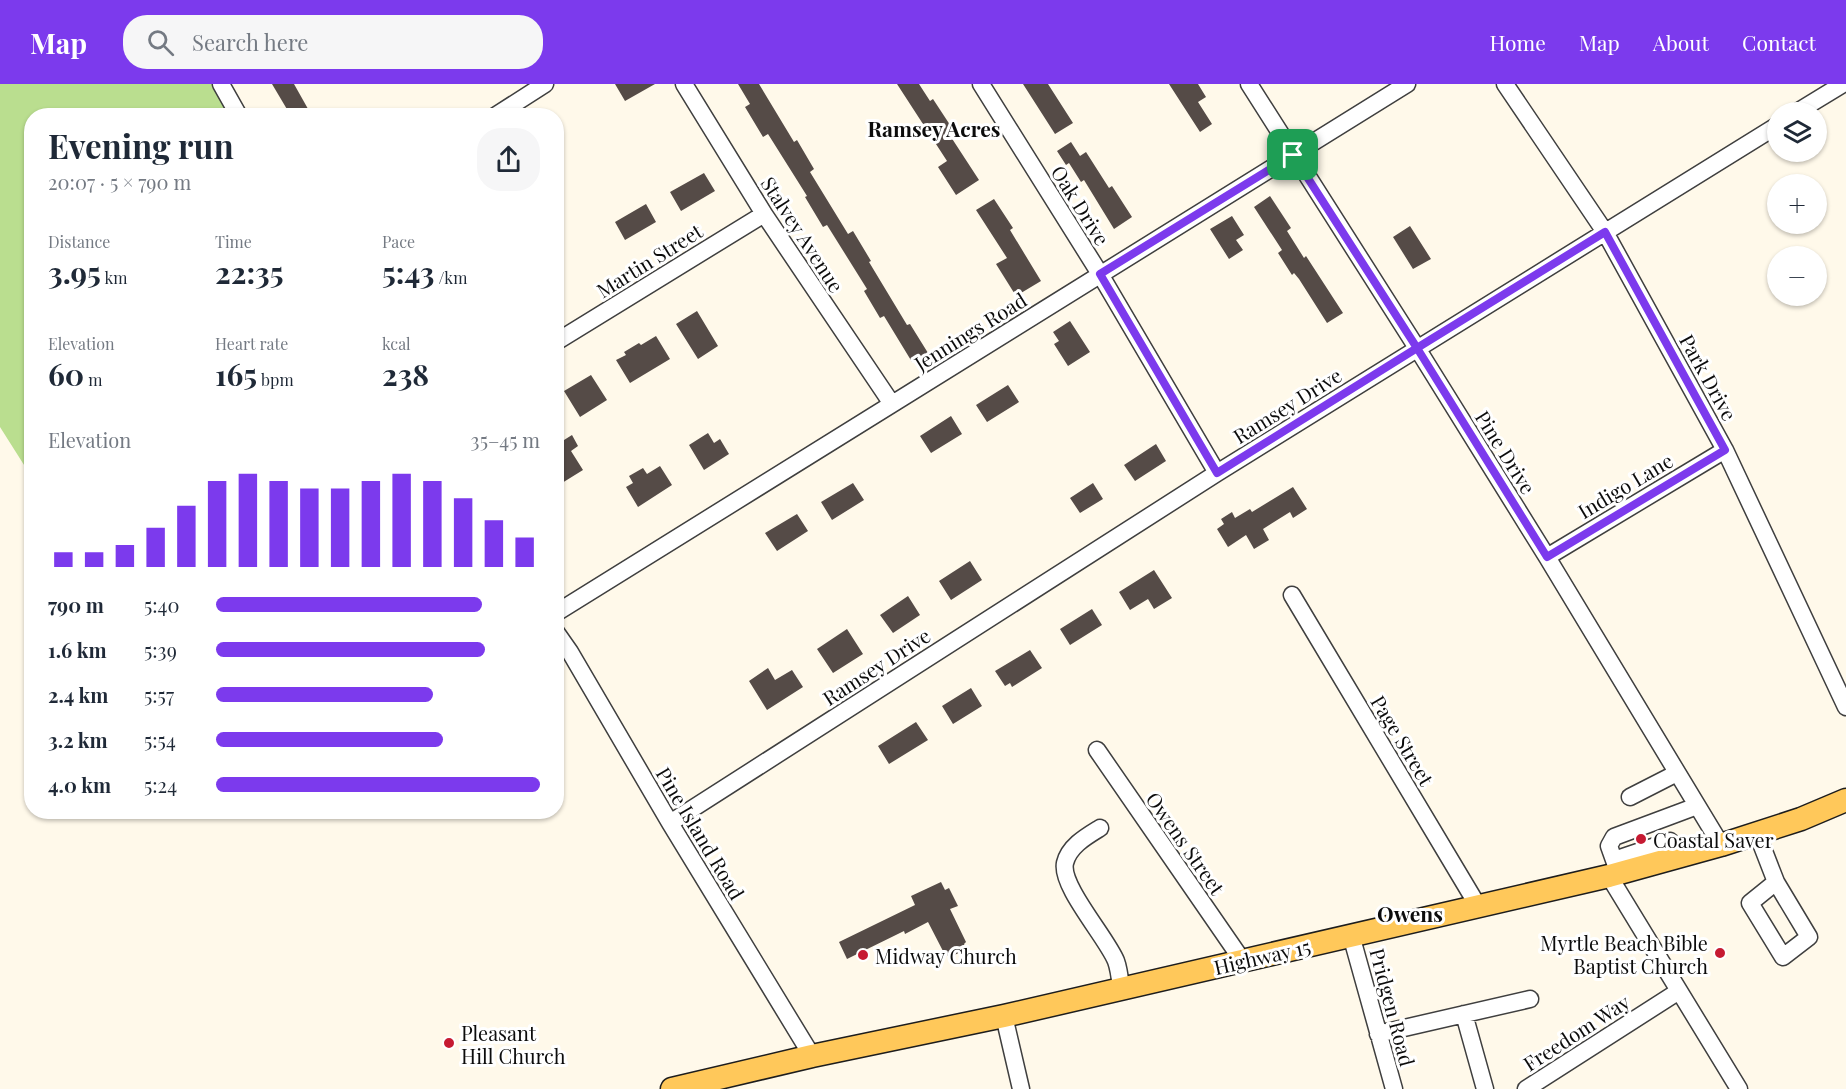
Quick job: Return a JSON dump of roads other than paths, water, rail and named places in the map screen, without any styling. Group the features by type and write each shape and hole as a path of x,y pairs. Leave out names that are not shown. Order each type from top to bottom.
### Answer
{"main road":[{"name":"Highway 15","path":"672,1089 812,1056 1004,1016 1478,906 1614,870 1674,849 1720,845 1801,819 1846,800"}],"street":[{"path":"221,84 234,108"},
{"path":"508,108 545,84"},
{"name":"Stalvey Avenue","path":"684,84 764,214 892,404"},
{"name":"Oak Drive","path":"981,84 1100,274 1217,473"},
{"name":"Pine Drive","path":"1249,84 1547,557 1720,845"},
{"name":"Jennings Road","path":"564,608 1407,84"},
{"name":"Park Drive","path":"1505,84 1605,232 1725,450 1846,707"},
{"path":"1813,102 1843,84"},
{"name":"Ramsey Drive","path":"670,823 1217,473 1767,132"},
{"name":"Martin Street","path":"564,337 764,214"},
{"name":"Indigo Lane","path":"1547,557 1725,450"},
{"name":"Page Street","path":"1292,595 1478,906"},
{"name":"Pine Island Road","path":"564,657 670,823 812,1056"},
{"name":"Owens Street","path":"1096,750 1242,960"},
{"path":"1630,797 1677,773"},
{"path":"1697,806 1614,837 1609,846 1614,870 1679,991 1739,1089"},
{"path":"1659,819 1674,849"},
{"path":"1100,828 1081,840 1071,851 1065,864 1069,884 1116,961 1121,988"},
{"path":"1757,833 1776,882"},
{"name":"Pridgen Road","path":"1351,935 1394,1089"},
{"name":"Freedom Way","path":"1526,1089 1679,991"},
{"path":"1378,1034 1530,999"},
{"path":"1464,1014 1485,1089"},
{"path":"1004,1016 1021,1089"}],"place":[{"name":"Coastal Saver","path":"1641,839"},
{"name":"Myrtle Beach Bible Baptist Church","path":"1720,953"},
{"name":"Midway Church","path":"863,955"},
{"name":"Pleasant Hill Church","path":"449,1043"}],"district":[{"name":"Ramsey Acres","path":"934,128"},
{"name":"Owens","path":"1410,913"}]}
